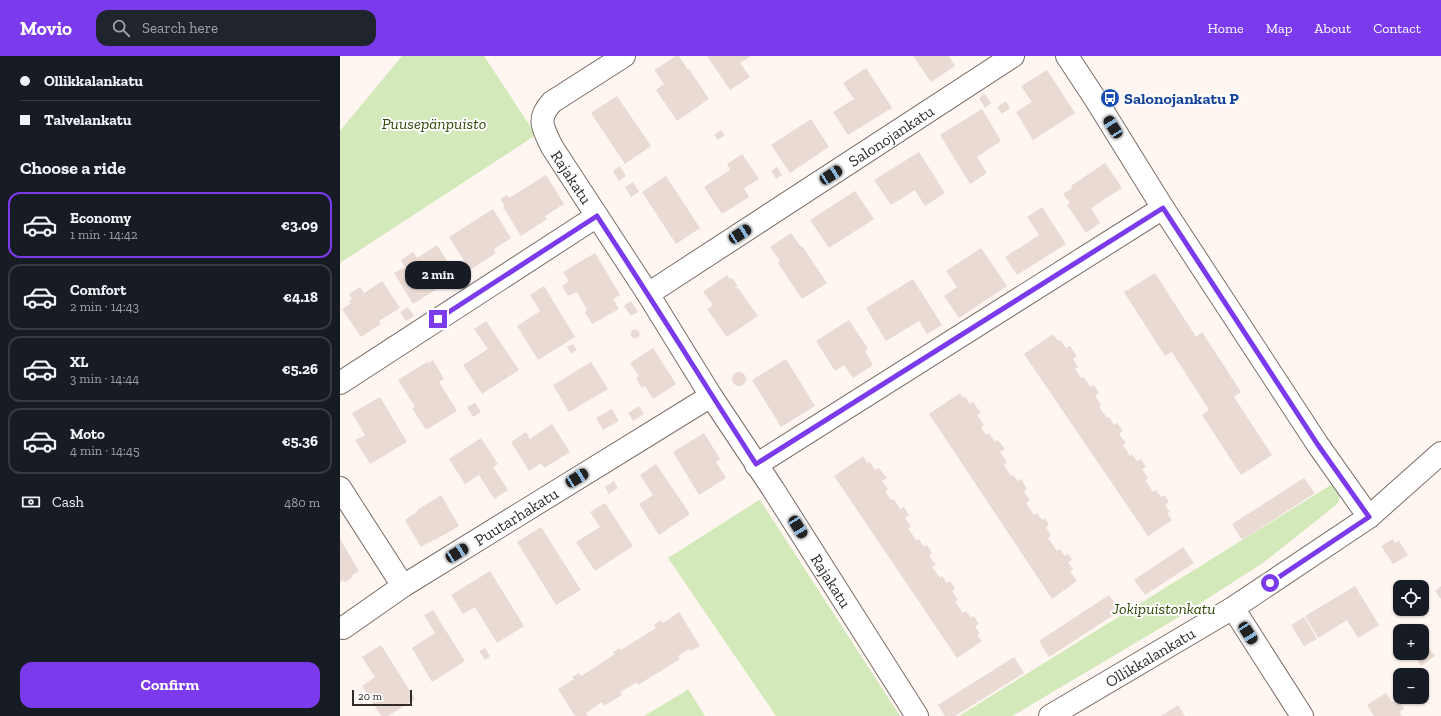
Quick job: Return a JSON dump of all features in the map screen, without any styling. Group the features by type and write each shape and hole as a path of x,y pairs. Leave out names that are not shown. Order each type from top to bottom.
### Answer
{"street":[{"name":"Rajakatu","path":"624,56 552,102 544,110 542,120 543,126 552,147 648,294 711,396 773,489 917,716"},
{"name":"Salonojankatu","path":"648,294 1013,56"},
{"path":"1067,56 1163,208 1318,445 1369,517"},
{"path":"756,464 1163,208"},
{"path":"340,383 597,216"},
{"name":"Puutarhakatu","path":"343,628 403,586 711,396"},
{"name":"Ollikkalankatu","path":"1050,716 1233,608 1369,517 1441,453"},
{"path":"340,488 403,586"},
{"path":"1233,608 1302,716"}],"green space":[{"name":"Puusepänpuisto","path":"402,56 484,56 536,135 340,263 340,131"},
{"name":"Jokipuistonkatu","path":"1334,483 1339,497 1336,505 1263,563 1174,620 1012,716 959,716"},
{"path":"759,500 900,716 776,716 668,558"},
{"path":"688,689 705,716 644,716 684,692"}],"building":[{"path":"676,56 679,56 688,70 689,69 709,99 677,121 656,90 664,84 654,70"},
{"path":"707,56 751,56 740,63 750,77 730,90"},
{"path":"913,56 949,56 955,66 931,82"},
{"path":"866,68 892,108 848,135 833,112 854,99 843,83"},
{"path":"1047,70 1075,113 1033,140 1016,112 1032,102 1021,86"},
{"path":"985,94 991,103 985,108 979,98"},
{"path":"617,96 651,146 625,164 591,113"},
{"path":"1006,101 1010,108 1002,114 997,107"},
{"path":"982,109 1001,141 977,157 987,173 970,184 940,135"},
{"path":"811,119 829,147 790,173 771,145"},
{"path":"721,130 725,135 718,140 714,135"},
{"path":"919,152 945,193 925,206 915,190 891,205 874,180"},
{"path":"742,154 759,179 744,188 749,197 722,214 704,187 730,170 727,164"},
{"path":"1105,163 1122,188 1091,208 1100,223 1086,233 1067,205 1070,203 1063,194 1072,188 1071,186"},
{"path":"620,166 626,176 619,181 613,171"},
{"path":"777,167 782,175 776,179 771,171"},
{"path":"546,175 564,204 545,216 547,219 521,236 503,207 505,206 500,199 507,195 509,198"},
{"path":"666,176 700,228 676,244 642,192"},
{"path":"633,182 639,192 631,197 625,187"},
{"path":"855,191 874,219 829,248 810,220"},
{"path":"1042,207 1066,244 1017,275 1005,257 1039,235 1027,217"},
{"path":"493,209 511,238 494,249 496,253 470,270 449,237"},
{"path":"791,233 801,247 802,246 827,283 802,299 778,263 780,261 770,247"},
{"path":"437,245 455,273 435,286 437,289 413,304 394,273 405,267 401,260 413,252 417,258"},
{"path":"981,248 1007,286 959,318 944,296 957,287 946,271"},
{"path":"595,253 620,295 613,299 619,309 592,324 585,312 587,310 577,292 568,296 562,286 569,281 563,272"},
{"path":"1155,273 1196,337 1202,332 1241,392 1234,397 1272,455 1241,475 1202,415 1209,410 1172,352 1165,356 1124,292"},
{"path":"727,275 730,279 732,278 738,286 735,288 738,288 758,316 727,337 707,309 713,305 703,292"},
{"path":"913,279 942,325 927,334 919,321 886,341 866,308"},
{"path":"382,281 400,308 379,321 381,324 361,337 342,309 350,304 349,301 352,299 349,294 360,287 364,293"},
{"path":"544,286 575,337 538,360 517,326 540,311 530,295"},
{"path":"631,301 638,312 631,316 624,306"},
{"path":"408,307 414,316 406,321 400,312"},
{"path":"849,320 868,349 865,351 873,365 853,378 844,365 835,371 816,341"},
{"path":"486,321 519,370 482,394 463,365 488,349 474,329"},
{"path":"635,329 640,334 635,339 630,334"},
{"path":"1053,334 1066,348 1070,346 1077,356 1073,359 1078,367 1075,369 1081,378 1084,377 1090,387 1094,385 1099,393 1095,396 1101,405 1099,407 1107,418 1109,417 1114,425 1117,423 1123,431 1119,434 1126,443 1123,445 1130,456 1132,454 1137,461 1141,459 1146,467 1142,469 1148,478 1145,480 1153,492 1156,490 1161,497 1164,495 1169,502 1165,505 1170,512 1167,513 1172,520 1148,536 1024,354"},
{"path":"573,344 577,350 571,354 567,347"},
{"path":"653,348 676,384 653,399 645,386 642,388 636,378 639,376 630,363"},
{"path":"786,359 815,406 781,427 752,380"},
{"path":"433,360 444,379 439,382 457,411 426,430 412,408 415,407 398,380 427,362 428,363"},
{"path":"591,362 608,389 569,412 553,385"},
{"path":"739,372 744,374 746,379 744,384 739,386 734,384 732,379 734,374"},
{"path":"960,393 963,398 965,396 970,404 973,402 981,413 977,415 984,425 981,427 986,435 989,433 995,442 998,440 1005,449 1000,452 1007,462 1004,465 1011,476 1013,475 1018,481 1021,479 1027,489 1024,492 1030,500 1026,503 1034,515 1037,513 1042,520 1045,518 1049,525 1046,527 1051,536 1048,538 1057,551 1060,549 1065,556 1068,554 1072,560 1068,562 1073,569 1070,571 1077,581 1052,599 929,414"},
{"path":"380,397 407,442 370,464 355,440 365,435 352,413"},
{"path":"475,403 481,412 473,417 467,407"},
{"path":"639,406 644,414 633,421 628,413"},
{"path":"612,409 619,421 603,430 596,418"},
{"path":"552,424 570,452 544,468 541,463 529,471 511,442 526,432 530,439"},
{"path":"704,433 720,459 716,462 726,478 699,495 673,452"},
{"path":"481,438 498,464 493,467 508,490 494,499 479,475 465,484 449,459"},
{"path":"863,456 867,463 870,462 875,470 879,468 887,478 882,481 888,489 885,491 891,500 894,499 900,509 904,507 909,515 905,518 911,527 908,528 916,540 919,539 924,547 927,545 932,553 929,556 936,565 932,567 940,578 942,576 947,583 950,581 955,589 952,591 958,600 955,602 963,613 966,611 971,618 974,616 979,624 975,626 980,634 977,635 982,641 957,658 834,476"},
{"path":"656,464 690,514 659,535 639,504 653,495 640,475"},
{"path":"1304,478 1315,493 1242,540 1232,524"},
{"path":"614,481 618,488 609,494 605,487"},
{"path":"441,495 459,526 421,547 405,520 418,511 417,510"},
{"path":"605,503 633,546 595,571 576,542 600,527 590,512"},
{"path":"541,527 581,590 556,605 517,542"},
{"path":"340,539 359,571 345,582 344,580 340,582"},
{"path":"1393,539 1395,543 1399,541 1408,555 1393,564 1381,546"},
{"path":"1183,547 1194,563 1145,595 1134,580"},
{"path":"490,571 524,626 497,643 475,607 463,614 451,595"},
{"path":"1355,586 1379,625 1358,638 1347,620 1318,638 1305,616"},
{"path":"1441,586 1441,599 1435,591"},
{"path":"1109,595 1120,611 1049,657 1039,641"},
{"path":"433,610 465,661 432,682 412,648 435,633 424,615"},
{"path":"679,612 700,646 691,651 689,649 678,656 680,659 638,685 637,682 620,692 622,695 604,706 602,702 586,713 588,716 575,716 558,689 574,679 572,677 579,673 581,676 615,654 613,652 620,648 621,650 656,628 654,625 661,620 663,623"},
{"path":"1304,617 1317,639 1304,646 1291,625"},
{"path":"381,645 415,699 388,716 381,716 362,686 375,677 362,657"},
{"path":"485,648 490,656 485,660 479,651"},
{"path":"1429,648 1435,656 1421,666 1417,660 1429,660"},
{"path":"1014,657 1024,673 955,716 945,716 938,705"},
{"path":"1386,693 1393,701 1393,704 1400,704 1404,709 1399,712 1402,715 1400,716 1374,716 1367,705"},
{"path":"1178,705 1185,716 1161,716"}],"place":[{"name":"Salonojankatu P","path":"1110,98"}],"route":[{"path":"438,319 597,216 756,464 1163,208 1318,445 1369,517 1270,583"}]}
